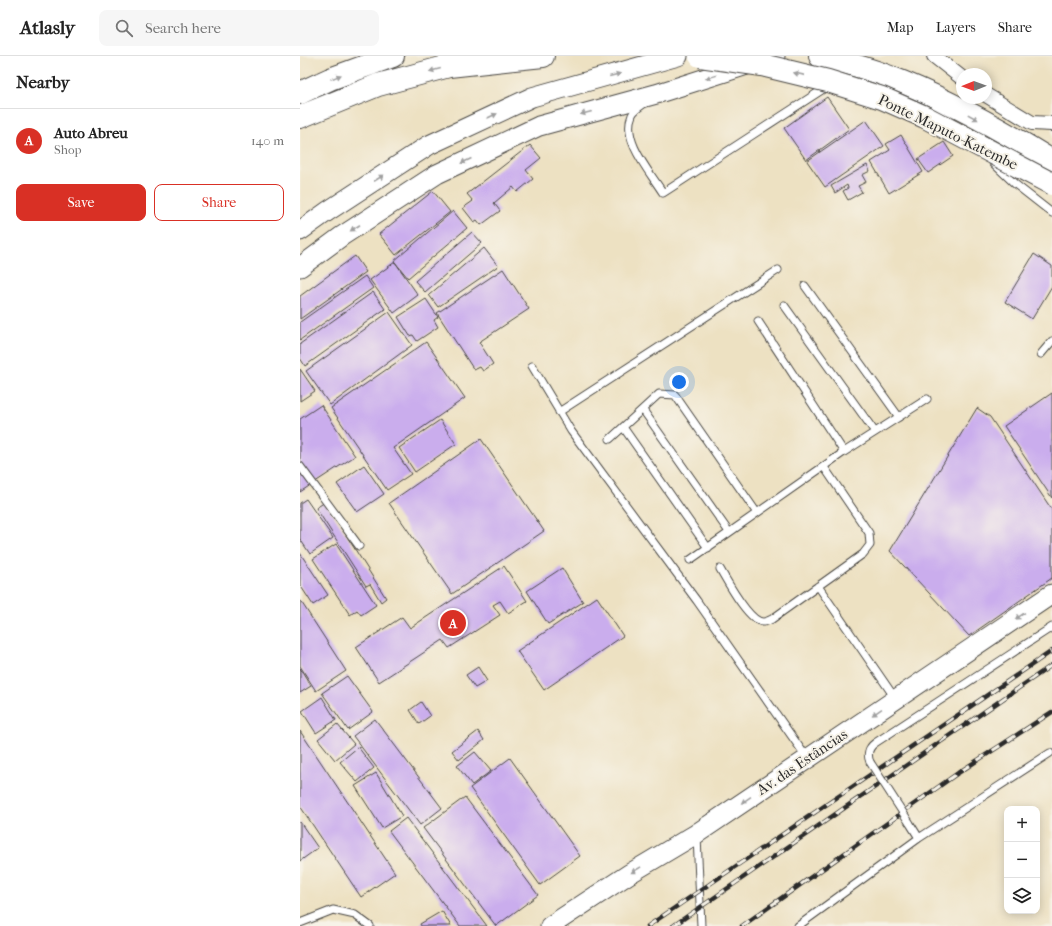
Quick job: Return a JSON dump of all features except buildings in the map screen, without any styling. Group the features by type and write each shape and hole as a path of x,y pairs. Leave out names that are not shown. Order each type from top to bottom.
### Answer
{"highway":[{"path":"300,93 330,79 394,56"},
{"path":"300,118 378,85 449,66 543,56"},
{"name":"Ponte Maputo-Katembe","path":"700,56 762,66 828,81 882,98 925,117 1052,184"},
{"name":"Ponte Maputo-Katembe","path":"820,56 890,76 944,101 1052,161"}],"main road":[{"path":"300,231 429,145 532,98 678,56"},
{"path":"300,267 342,236 437,174 539,126 656,94 774,56"},
{"name":"Av. das Estâncias","path":"550,926 629,874 696,834 1052,594"}],"street":[{"path":"934,56 956,73"},
{"path":"992,99 1032,123 1052,124"}],"lane":[{"path":"656,94 632,114 628,129 632,144 662,193 837,80 865,84"},
{"path":"930,104 937,107 1015,184 1052,213"},
{"path":"560,412 778,270"},
{"path":"805,286 899,417"},
{"path":"784,305 875,432"},
{"path":"758,321 844,452"},
{"path":"1041,354 1052,341"},
{"path":"532,366 571,431 698,601 807,758"},
{"path":"610,439 659,394 666,393 675,395 757,513"},
{"path":"690,560 844,452 927,399"},
{"path":"643,410 729,532"},
{"path":"623,427 708,548"},
{"path":"300,466 359,546"},
{"path":"720,570 735,594 754,619 763,622 772,619 863,554 870,545 869,533 824,467"},
{"path":"818,586 896,699"},
{"path":"919,838 870,762 868,751 875,743 1052,627"},
{"path":"798,926 919,838 1050,753"},
{"path":"696,834 701,926"},
{"path":"300,922 333,910 355,915 370,926"}],"railway":[{"path":"648,926 1052,651"},
{"path":"673,926 1052,665"},
{"path":"742,926 958,773 1052,712"}],"place":[{"name":"Auto Abreu","path":"453,623"}]}
